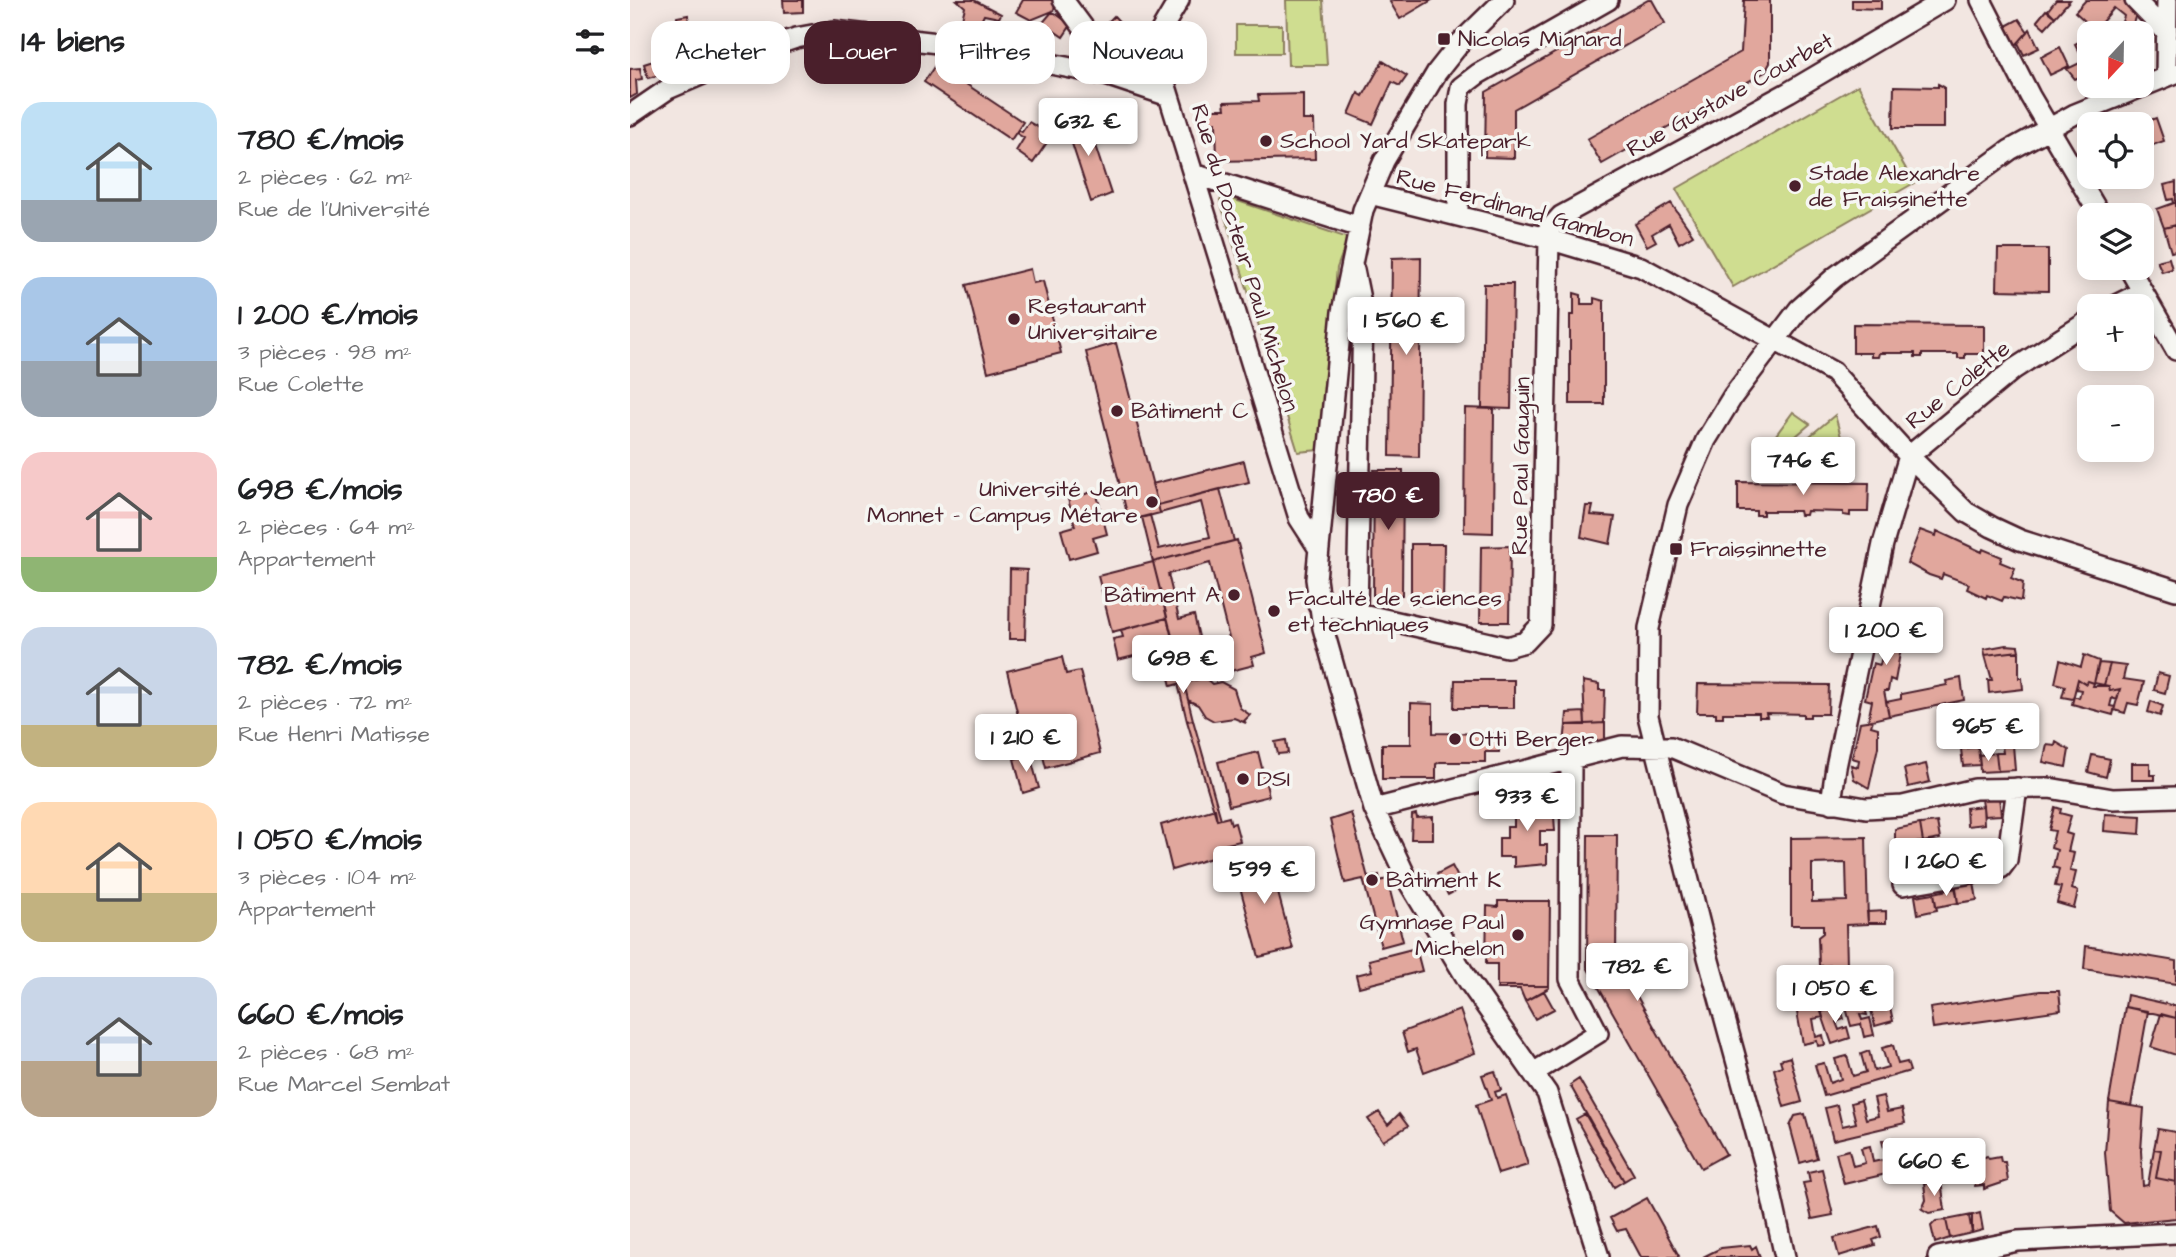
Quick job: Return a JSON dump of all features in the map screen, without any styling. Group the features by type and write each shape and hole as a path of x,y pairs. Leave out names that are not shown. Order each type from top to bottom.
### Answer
{"street":[{"path":"1063,0 1078,21"},
{"path":"1167,21 1180,0"},
{"path":"1504,0 1460,43 1437,72 1412,110 1370,194 1360,227 1342,312 1321,522 1318,604 1374,809 1408,880 1469,982 1546,1093 1599,1257"},
{"path":"1458,214 1458,104 1461,87 1478,74 1608,0"},
{"name":"Rue Gustave Courbet","path":"1545,238 1561,216 1789,92 1945,0"},
{"path":"1981,0 2030,96 2093,203"},
{"path":"2135,0 2167,33"},
{"path":"1785,1257 1764,1162 1707,957 1648,716 1646,685 1649,628 1678,505 1706,440 1733,396 1799,309 1835,276 2010,150 2076,114 2171,75 2167,0"},
{"path":"630,115 668,89 752,53 796,38 834,31 956,45 1069,68"},
{"path":"1132,84 1169,96"},
{"name":"Rue du Docteur Paul Michelon","path":"1165,84 1299,518 1319,549"},
{"path":"1194,174 1360,227"},
{"name":"Rue Ferdinand Gambon","path":"1370,194 1458,214 1641,267 1833,372 1909,456 1966,512 2020,540 2176,590"},
{"name":"Rue Paul Gauguin","path":"1318,604 1507,647 1525,642 1541,625 1545,238"},
{"path":"1352,265 1363,314 1357,611"},
{"path":"2136,280 2176,350"},
{"path":"2138,294 2142,292"},
{"name":"Rue Colette","path":"1831,803 1836,767 1883,544 1909,456 2014,369 2077,328"},
{"name":"Rue du Docteur Paul Michelon","path":"1293,495 1321,522"},
{"path":"1374,809 1622,746 1671,747 1783,794 1866,808 1903,806 1975,789 2049,788 2113,799 2176,797"},
{"path":"1533,1073 1598,1033 1570,979 1571,761"},
{"path":"1903,886 2001,868 2007,860 2017,788"},
{"path":"1938,1257 2018,1241 2176,1233"}],"green space":[{"path":"1286,0 1323,0 1327,65 1288,65"},
{"path":"1236,25 1282,25 1282,53 1236,53"},
{"name":"Stade Alexandre de Fraissinette","path":"1858,85 1914,183 1733,287 1676,189"},
{"path":"1223,196 1348,238 1337,268 1319,450 1298,452 1220,201"},
{"path":"1793,412 1810,424 1789,442 1776,435"},
{"path":"1835,415 1843,444 1840,455 1793,450"}],"building":[{"path":"783,0 803,0 803,12 784,13"},
{"path":"957,0 974,0 1001,14 999,18 984,15 981,21 962,21 965,7"},
{"path":"1023,0 1052,0 1057,3 1053,11 1031,20 1016,12"},
{"path":"1432,0 1400,19 1390,2"},
{"path":"1652,0 1665,23 1514,109 1514,158 1485,157 1486,92"},
{"path":"1744,0 1770,0 1770,63 1765,72 1602,164 1587,139 1741,52"},
{"path":"1852,0 1881,0 1881,9 1852,8"},
{"path":"2056,0 2070,0 2055,17 2048,10"},
{"path":"2086,0 2125,0 2137,11 2134,21 2122,21 2124,16 2114,8 2103,21 2085,21 2075,12"},
{"path":"2046,10 2055,17 2045,28 2037,21"},
{"path":"1051,13 1055,13 1069,24 1069,28 1063,37 1055,32 1055,21 1044,21"},
{"path":"688,15 689,21 677,21 677,17"},
{"path":"2019,19 2028,32 2016,45 2006,26"},
{"path":"2030,29 2039,48 2024,55 2018,43"},
{"path":"2060,47 2069,66 2050,75 2041,57"},
{"path":"1383,61 1407,76 1400,86 1392,82 1373,124 1349,114 1358,93 1363,96"},
{"path":"651,62 651,77 648,78 644,64"},
{"path":"2077,64 2077,78 2075,79 2067,69"},
{"path":"935,66 935,84 966,84 1023,122 1011,140 924,82"},
{"path":"640,68 642,79 636,80 637,94 630,98 630,69"},
{"path":"1938,84 1944,87 1944,128 1893,128 1894,86 1938,87"},
{"name":"School Yard Skatepark","path":"1303,94 1303,120 1314,120 1315,159 1217,161 1216,122 1207,123 1207,109 1225,109 1224,102 1259,101 1258,95"},
{"path":"1085,115 1111,194 1091,202 1065,122"},
{"path":"2156,118 2164,141 2154,145"},
{"path":"1029,122 1043,130 1047,127 1053,133 1066,128 1068,132 1048,141 1033,163 1016,151 1024,138 1016,133 1018,130 1022,132"},
{"path":"2176,182 2176,225 2164,228 2157,209 2174,203 2173,199 2168,200 2164,185"},
{"path":"1671,203 1693,235 1679,243 1669,224 1652,234 1656,241 1647,246 1635,224"},
{"path":"2176,225 2176,251 2171,252 2164,228"},
{"path":"1998,249 2048,249 2048,291 1997,290"},
{"path":"1421,257 1419,457 1390,456 1392,258"},
{"path":"2169,258 2172,269 2162,272 2157,261"},
{"name":"Restaurant Universitaire","path":"1030,269 1033,283 1043,281 1061,353 988,372 966,285"},
{"path":"1484,284 1513,284 1511,409 1482,408"},
{"path":"1574,293 1581,295 1581,304 1594,304 1594,298 1604,301 1604,404 1570,404 1570,315 1574,315"},
{"path":"1853,324 1984,325 1984,354 1965,354 1965,358 1958,358 1958,354 1922,354 1922,357 1915,357 1915,353 1879,353 1878,357 1871,357 1871,353 1853,353"},
{"name":"Bâtiment C","path":"1116,343 1160,513 1129,521 1086,352"},
{"path":"1465,408 1494,409 1493,533 1464,532"},
{"path":"1244,461 1249,482 1158,505 1152,484"},
{"path":"1374,470 1403,470 1402,595 1373,595"},
{"path":"1738,482 1869,483 1868,512 1850,512 1850,516 1843,515 1843,512 1807,511 1806,515 1800,515 1799,511 1763,511 1763,515 1756,515 1756,511 1738,511"},
{"path":"1220,489 1234,541 1153,562 1142,517 1150,515 1159,549 1210,537 1201,502 1160,513 1158,505"},
{"path":"1096,491 1107,534 1093,538 1097,551 1069,559 1061,530 1075,526 1068,499"},
{"path":"1586,506 1593,506 1591,515 1615,517 1610,544 1581,537"},
{"path":"1920,530 1936,536 1937,531 1982,552 1983,549 2002,557 2000,562 2015,568 2011,578 2023,583 2021,601 2004,597 2002,601 1987,595 1986,598 1967,589 1969,584 1943,574 1941,579 1929,575 1907,563"},
{"name":"Bâtiment A","path":"1237,540 1266,653 1252,657 1254,665 1184,683 1153,562","holes":["1210,563 1231,646 1188,657 1184,641 1199,637 1194,615 1179,619 1168,574"]},
{"path":"1411,544 1444,544 1443,605 1411,605"},
{"path":"1510,546 1509,622 1480,622 1481,547"},
{"path":"1153,562 1167,618 1112,632 1098,576"},
{"path":"1010,569 1027,570 1025,639 1009,639"},
{"path":"1892,610 1907,615 1895,681 1890,679 1888,691 1884,691 1889,716 1868,721 1872,701 1865,699 1873,663 1880,665"},
{"path":"1167,618 1174,646 1118,660 1113,639 1123,637 1121,630"},
{"path":"2018,646 2019,651 1985,655 1984,649"},
{"path":"2019,651 2019,678 2022,678 2023,689 1989,693 1988,680 1992,680 1985,655"},
{"path":"2084,655 2099,661 2094,683 2088,681 2086,684 2078,679 2073,699 2062,697 2065,686 2055,683 2060,660 2081,667"},
{"path":"1062,657 1066,674 1080,671 1100,753 1046,768 1036,729 1022,732 1007,671"},
{"path":"2099,663 2110,664 2104,685 2094,683"},
{"path":"2110,664 2126,666 2123,679 2144,682 2138,705 2128,703 2125,713 2114,710 2120,689 2110,691 2109,686 2104,685"},
{"path":"2158,673 2169,676 2165,693 2154,690"},
{"path":"1182,675 1193,720 1187,721 1178,684 1171,686 1169,678"},
{"path":"1204,677 1212,684 1221,682 1234,689 1240,708 1250,715 1244,721 1246,723 1234,718 1214,721 1205,716 1198,705 1188,700 1184,683"},
{"path":"1961,678 1964,700 1889,716 1886,702 1901,699 1901,694 1947,685 1946,681"},
{"path":"2078,679 2086,684 2088,681 2094,683 2093,686 2109,686 2110,691 2120,689 2117,700 2112,698 2110,706 2115,707 2113,715 2072,704 2074,696 2079,698 2081,690 2076,689"},
{"path":"1455,680 1514,680 1514,708 1454,708"},
{"path":"1583,681 1599,684 1599,690 1605,690 1604,723 1585,724"},
{"path":"1698,684 1829,685 1828,714 1810,714 1810,717 1803,717 1803,714 1766,713 1767,717 1759,717 1759,713 1723,713 1723,717 1716,717 1716,713 1697,713"},
{"path":"2151,701 2163,706 2160,716 2148,712"},
{"name":"Otti Berger","path":"1411,703 1433,704 1433,733 1500,734 1499,752 1485,752 1485,762 1440,762 1436,764 1436,779 1382,779 1382,744 1411,744"},
{"path":"1584,712 1585,725 1566,725 1567,713"},
{"path":"1193,720 1221,819 1217,820 1187,721"},
{"path":"1873,720 1871,726 1878,728 1878,747 1869,788 1854,779 1851,765 1858,767 1859,760 1852,758 1860,722"},
{"path":"1605,723 1605,741 1563,753 1566,725"},
{"path":"1286,740 1288,753 1278,754 1275,742"},
{"path":"2056,742 2069,750 2066,767 2043,762 2047,745 2055,746"},
{"path":"2013,745 2015,770 1998,771 1996,753 2003,753 2002,746"},
{"path":"1978,747 1980,765 1963,766 1961,749"},
{"name":"DSI","path":"1258,752 1269,796 1229,806 1218,762"},
{"path":"1996,753 1998,771 1980,772 1979,755"},
{"path":"1030,755 1039,788 1023,793 1014,759"},
{"path":"2092,755 2110,759 2106,777 2088,772"},
{"path":"2132,763 2150,763 2150,775 2155,775 2155,780 2132,780"},
{"path":"1926,764 1930,782 1908,787 1904,769"},
{"path":"1514,794 1540,794 1540,816 1554,816 1555,831 1540,831 1540,845 1547,845 1547,864 1514,867 1514,857 1499,857 1499,838 1507,838 1507,827 1514,827"},
{"path":"1999,797 2001,815 1984,816 1982,798"},
{"path":"1983,806 1984,824 1967,826 1966,808"},
{"path":"2055,807 2061,809 2060,813 2071,816 2066,833 2072,835 2068,852 2074,853 2070,871 2076,872 2072,889 2078,891 2074,908 2057,903 2061,887 2055,886 2059,869 2053,867 2057,850 2051,848 2055,831 2049,830"},
{"path":"1215,809 1217,820 1229,817 1231,824 1235,823 1240,841 1215,847 1218,856 1172,870 1161,825"},
{"name":"Bâtiment K","path":"1351,813 1368,878 1379,875 1380,881 1387,879 1403,941 1381,947 1363,879 1345,883 1330,820"},
{"path":"1416,814 1417,818 1433,817 1433,839 1411,839 1412,815"},
{"path":"2105,814 2141,816 2140,834 2104,831"},
{"path":"1937,822 1940,839 1923,842 1920,824"},
{"path":"1920,824 1923,842 1895,845 1895,829"},
{"path":"1588,835 1617,835 1616,959 1726,1154 1701,1168 1587,967"},
{"path":"1866,837 1868,924 1846,925 1847,965 1819,966 1818,937 1823,933 1823,925 1791,925 1791,838","holes":["1846,863 1847,901 1812,902 1812,864"]},
{"path":"1268,855 1293,949 1259,957 1234,865"},
{"path":"1452,866 1463,887 1448,895 1437,874"},
{"path":"1974,882 1977,900 1958,903 1955,886"},
{"path":"1956,888 1958,903 1936,907 1934,893"},
{"path":"1934,893 1937,910 1918,914 1915,896"},
{"name":"Gymnase Paul Michelon","path":"1498,901 1550,901 1549,986 1497,986 1497,964 1486,964 1487,906 1498,907"},
{"path":"1886,911 1886,923 1868,923 1867,912"},
{"path":"2086,946 2176,961 2176,984 2084,969"},
{"path":"1416,948 1422,971 1359,987 1356,975 1372,971 1369,960"},
{"path":"1498,986 1549,988 1525,1001 1520,989 1497,989"},
{"path":"1544,991 1554,1009 1535,1019 1525,1001"},
{"path":"2040,991 2059,991 2061,1010 1933,1028 1930,1008"},
{"path":"2127,995 2176,1006 2176,1018 2125,1007"},
{"path":"1888,998 1893,1021 1875,1026 1869,1002"},
{"path":"1863,1000 1867,1015 1860,1014 1862,1020 1870,1018 1874,1035 1864,1037 1861,1024 1851,1026 1845,1004"},
{"path":"1819,1002 1823,1017 1813,1019 1816,1037 1823,1035 1825,1045 1818,1046 1817,1041 1803,1044 1796,1007"},
{"path":"1840,1006 1844,1019 1836,1022 1839,1030 1847,1027 1850,1038 1832,1044 1821,1012"},
{"path":"2125,1007 2148,1011 2131,1106 2109,1102"},
{"path":"1460,1010 1475,1053 1424,1072 1416,1049 1408,1052 1402,1032"},
{"path":"2161,1014 2176,1018 2176,1055 2151,1047"},
{"path":"1893,1045 1898,1064 1907,1062 1910,1071 1824,1096 1815,1065 1824,1063 1830,1083 1841,1079 1835,1059 1847,1056 1853,1076 1866,1072 1861,1054 1869,1051 1874,1071 1888,1067 1882,1048"},
{"path":"1790,1057 1802,1102 1784,1107 1774,1069 1782,1066 1780,1060"},
{"path":"1495,1071 1501,1090 1495,1092 1497,1098 1506,1095 1528,1165 1498,1174 1476,1105 1491,1100 1482,1075"},
{"path":"1579,1079 1634,1175 1624,1181 1570,1085"},
{"path":"1883,1096 1887,1112 1902,1109 1905,1123 1833,1140 1825,1108 1837,1105 1842,1126 1856,1123 1851,1103 1861,1100 1866,1119 1878,1116 1874,1098"},
{"path":"2109,1102 2144,1108 2141,1151 2143,1186 2148,1185 2154,1149 2161,1150 2156,1178 2176,1182 2176,1218 2124,1223 2110,1211 2105,1153"},
{"path":"1379,1112 1388,1125 1399,1114 1408,1126 1383,1141 1368,1119"},
{"path":"1585,1114 1624,1181 1614,1187 1576,1119"},
{"path":"1805,1114 1817,1158 1800,1163 1790,1126 1795,1116"},
{"path":"2158,1129 2176,1132 2176,1182 2156,1178 2161,1150 2154,1149"},
{"path":"1893,1138 1897,1155 1916,1151 1920,1166 1844,1184 1836,1153 1849,1150 1853,1166 1865,1163 1861,1148 1870,1146 1873,1162 1887,1159 1882,1141"},
{"path":"1987,1156 1989,1159 2000,1157 2001,1162 2005,1162 2008,1181 1984,1189 1984,1185 1975,1186 1972,1162"},
{"path":"1822,1169 1833,1215 1812,1219 1803,1183 1810,1182 1808,1172"},
{"path":"1941,1181 1945,1210 1929,1213 1922,1209 1926,1200 1924,1184"},
{"path":"1647,1198 1679,1256 1641,1257 1626,1229 1617,1231 1610,1218"},
{"path":"1980,1213 1983,1230 1972,1233 1969,1216"},
{"path":"1972,1215 1972,1233 1950,1238 1946,1220"},
{"path":"1946,1220 1950,1238 1935,1243 1931,1226 1936,1221"},
{"path":"1878,1226 1881,1237 1873,1240 1875,1245 1839,1256 1834,1238"},
{"path":"1750,1245 1752,1249 1756,1246 1760,1257 1703,1257 1721,1248"}],"place":[{"name":"Nicolas Mignard","path":"1444,39"},
{"name":"School Yard Skatepark","path":"1266,141"},
{"name":"Stade Alexandre de Fraissinette","path":"1795,186"},
{"name":"Restaurant Universitaire","path":"1014,319"},
{"name":"Bâtiment C","path":"1117,411"},
{"name":"Université Jean Monnet - Campus Métare","path":"1152,502"},
{"name":"Fraissinnette","path":"1676,549"},
{"name":"Bâtiment A","path":"1234,595"},
{"name":"Faculté de sciences et techniques","path":"1274,611"},
{"name":"Otti Berger","path":"1455,739"},
{"name":"DSI","path":"1243,779"},
{"name":"Bâtiment K","path":"1372,880"},
{"name":"Gymnase Paul Michelon","path":"1518,935"}]}
